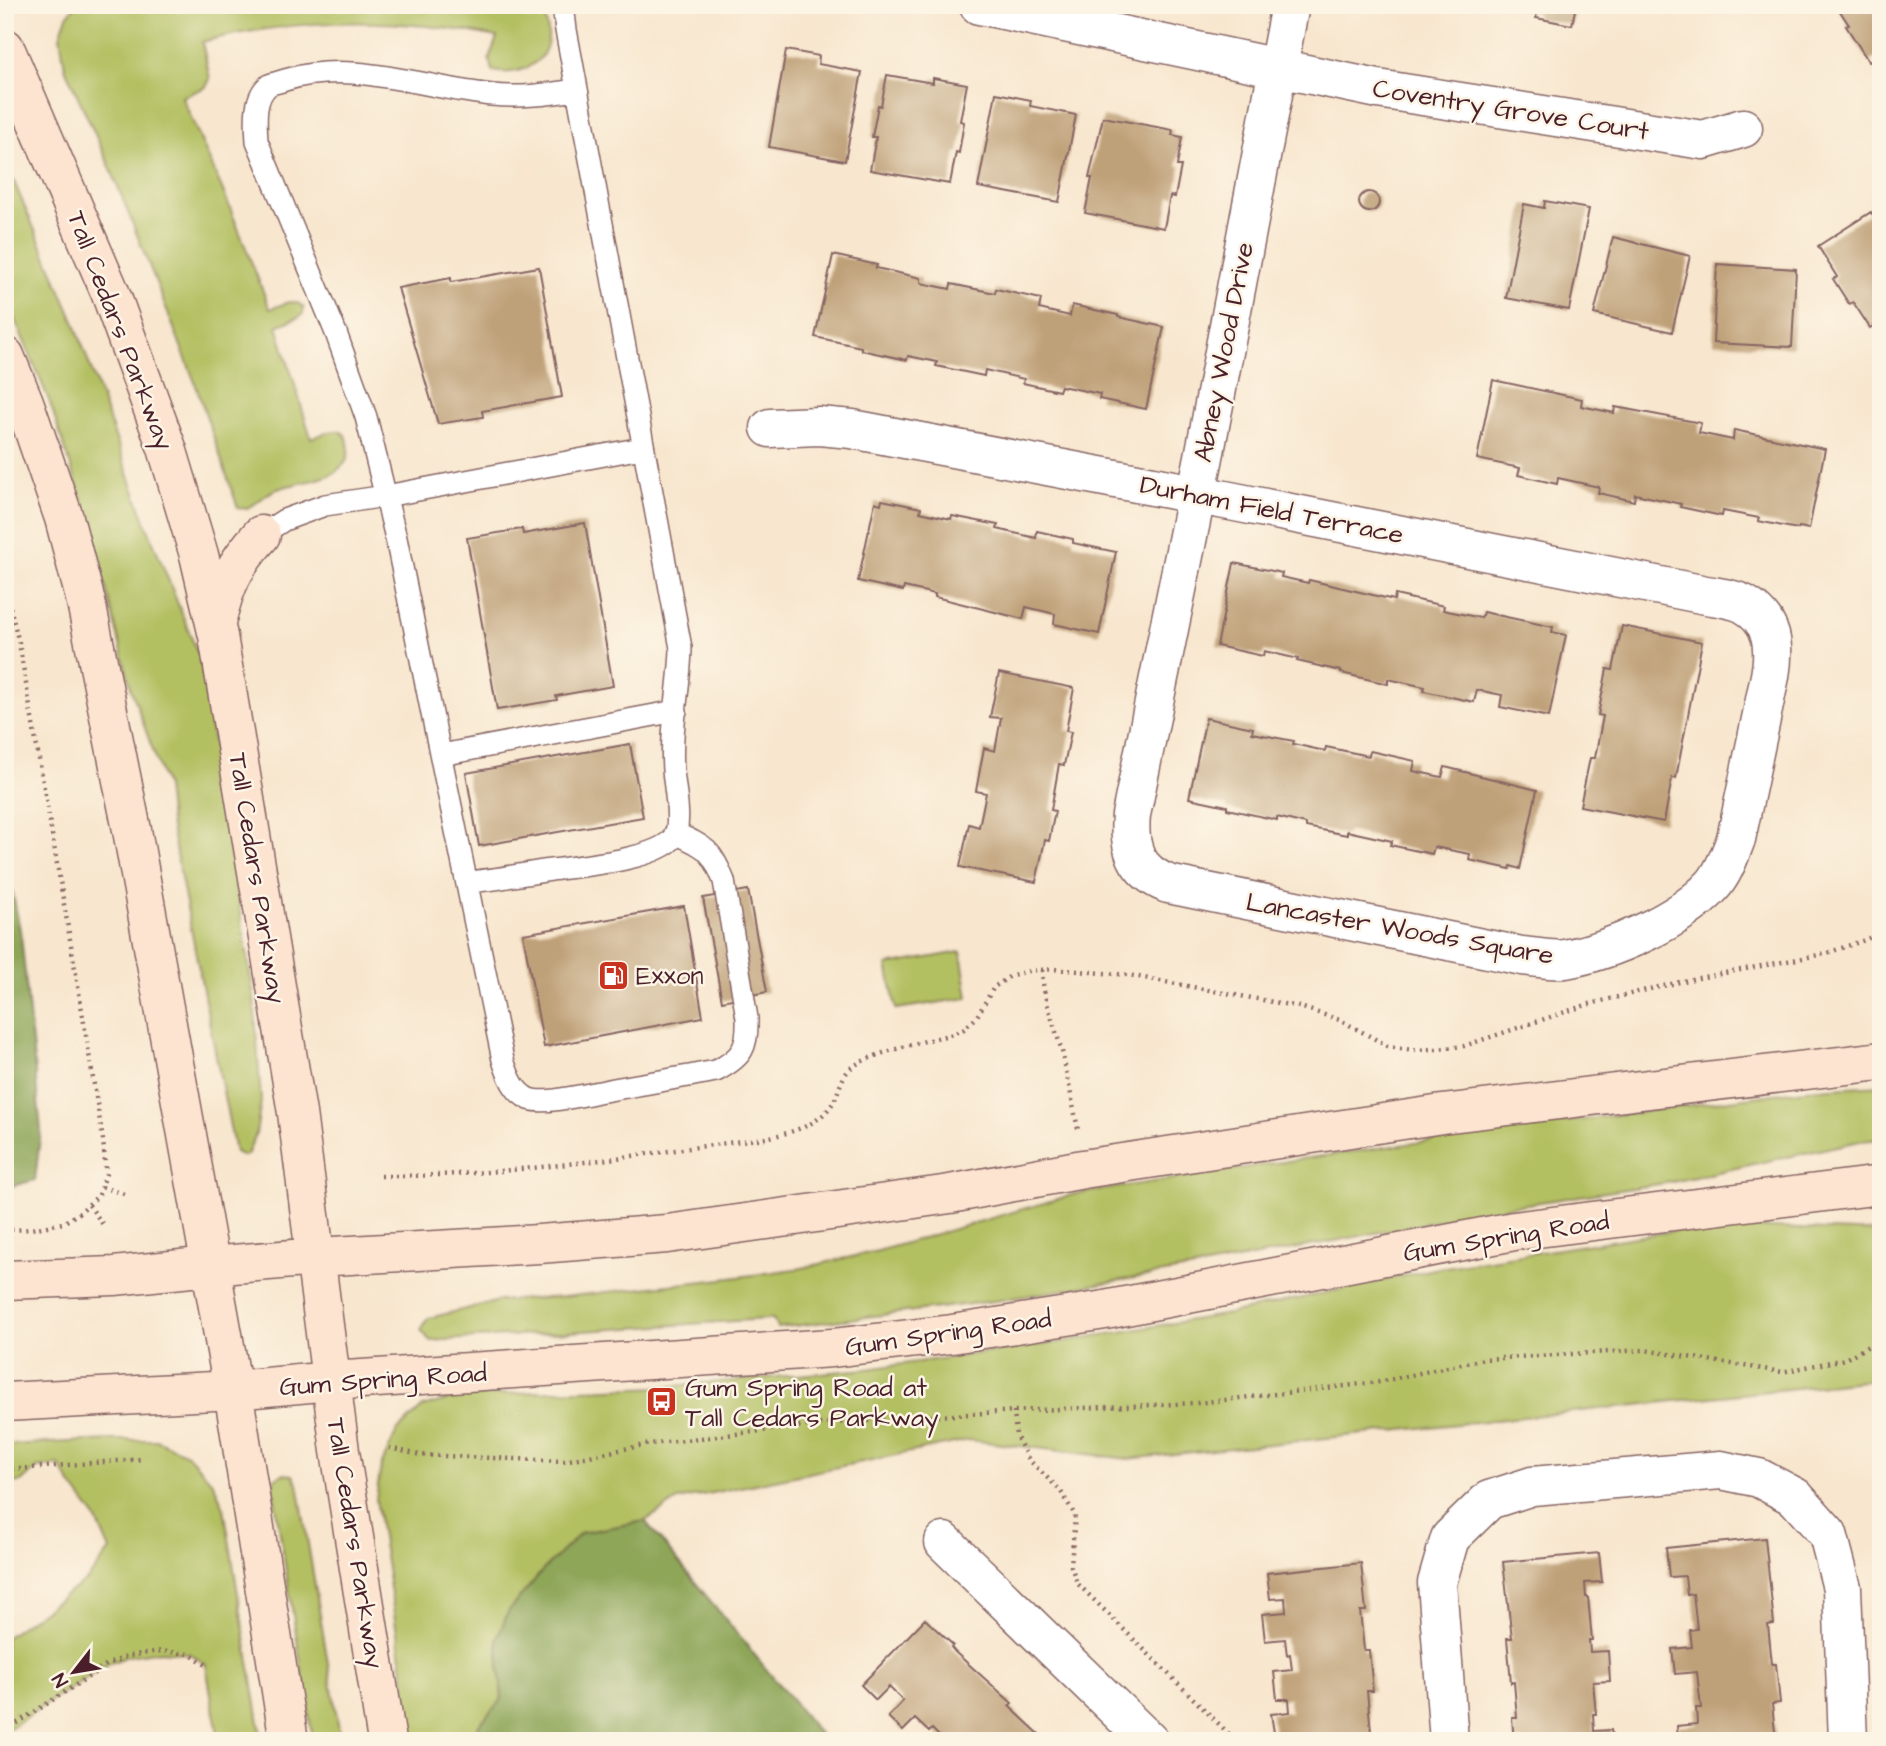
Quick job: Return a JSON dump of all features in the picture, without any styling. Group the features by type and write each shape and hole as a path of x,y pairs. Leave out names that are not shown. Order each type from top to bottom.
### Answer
{"main road":[{"name":"Tall Cedars Parkway","path":"5,48 110,292 162,435 199,555 215,625 297,1113 340,1451 387,1741"},
{"path":"5,356 64,517 86,603 132,830 233,1390 289,1741"},
{"path":"215,625 232,573 261,535"},
{"path":"5,1280 114,1276 316,1257 667,1234 936,1196 1083,1169 1443,1114 1881,1060"},
{"name":"Gum Spring Road","path":"5,1402 233,1390 331,1381 819,1349 952,1334 1105,1310 1514,1231 1881,1185"}],"street":[{"name":"Coventry Grove Court","path":"979,5 1378,89 1703,140 1743,128"},
{"name":"Abney Wood Drive","path":"1139,862 1132,851 1131,815 1290,5"},
{"name":"Durham Field Terrace","path":"770,428 819,426 852,429 1196,494 1735,601 1745,604 1765,622"},
{"name":"Lancaster Woods Square","path":"1139,862 1150,875 1168,884 1522,956 1563,960 1607,947 1664,923 1684,909 1713,885 1727,862 1736,839 1774,656 1773,644 1765,622"},
{"path":"1449,1741 1437,1583 1450,1538 1489,1500 1532,1486 1721,1470 1759,1478 1795,1497 1828,1534 1842,1588 1848,1741"},
{"path":"944,1542 1149,1741"}],"lane":[{"path":"467,882 625,859 657,849 674,837 678,821 672,744 681,648 642,449 563,5"},
{"path":"577,90 524,96 492,95 364,74 321,74 293,78 269,85 259,99 256,116 257,141 341,345 366,417 386,496 503,1060 516,1090 530,1099 546,1100 716,1071 731,1064 743,1050 748,1039 747,1018 724,881 718,865 703,846 675,833"},
{"path":"261,535 284,520 325,505 642,449"},
{"path":"441,755 676,711"}],"path":[{"path":"5,587 22,657 102,1127 106,1174 99,1195 63,1223 31,1229 5,1230"},
{"path":"381,1175 433,1176 558,1164 795,1132 820,1117 833,1102 843,1076 853,1066 870,1058 964,1029 976,1018 994,987 1012,975 1029,971 1082,971 1128,975 1300,1007 1340,1020 1388,1046 1413,1050 1436,1049 1464,1046 1586,1005 1634,993 1824,954 1881,932"},
{"path":"1042,970 1046,1000 1062,1051 1077,1123"},
{"path":"102,1187 127,1195"},
{"path":"89,1205 104,1226"},
{"path":"389,1448 420,1455 564,1461 650,1444 820,1424 1014,1411 1198,1403 1379,1382 1484,1359 1644,1350 1782,1371 1845,1359 1881,1339"},
{"path":"1014,1411 1017,1436 1029,1460 1060,1490 1075,1515 1071,1566 1077,1583 1233,1738 1231,1741"},
{"path":"5,1470 142,1459"},
{"path":"5,1731 108,1664 128,1656 162,1651 191,1654 206,1665"}],"green space":[{"path":"76,5 542,5 548,30 546,48 536,62 511,72 493,71 489,60 497,37 423,26 386,23 312,24 202,42 210,79 206,87 182,97 270,309 292,302 304,308 299,317 277,326 311,438 338,431 347,440 348,454 345,463 337,471 316,480 275,490 248,508 238,508 165,305 110,167 65,68 60,36 67,16"},
{"path":"5,161 74,321 146,524 200,659 254,998 261,1101 256,1134 247,1155 243,1156 235,1152 170,822 166,787 131,689 91,527 49,400 5,296"},
{"path":"5,854 21,935 41,1130 35,1180 5,1188"},
{"path":"961,952 968,998 896,1009 887,965"},
{"path":"1881,1085 1881,1139 1860,1141 1672,1182 1514,1206 1201,1267 995,1301 778,1328 773,1319 766,1319 430,1341 421,1330 428,1318 499,1301 563,1297 802,1268 878,1251 1075,1194 1565,1122 1813,1089"},
{"path":"1745,1227 1881,1232 1881,1379 1128,1459 969,1440 678,1500 645,1521 581,1533 497,1639 502,1699 478,1726 480,1741 414,1741 376,1499 381,1466 397,1431 423,1407 457,1397 661,1387 867,1369 1048,1344 1228,1314 1439,1268 1693,1228"},
{"path":"156,1440 187,1454 214,1484 224,1508 262,1741 219,1741 206,1665 191,1654 161,1651 128,1656 108,1664 5,1731 5,1638 88,1579 110,1550 96,1518 59,1465 37,1468 21,1482 5,1483 5,1445"},
{"path":"283,1474 293,1475 298,1484 341,1741 313,1741 273,1489 274,1479"},
{"path":"645,1521 825,1741 480,1741 478,1726 502,1699 497,1639 509,1610 544,1569 581,1533"}],"building":[{"path":"1503,5 1576,5 1572,25 1536,18 1537,13"},
{"path":"1836,5 1881,5 1881,54 1869,62"},
{"path":"786,50 819,56 818,64 862,72 845,161 769,147"},
{"path":"887,75 933,83 933,78 967,84 960,121 964,122 959,153 956,152 950,184 870,170 876,137 872,137"},
{"path":"996,93 1031,100 1030,106 1076,115 1059,202 978,187"},
{"path":"1103,117 1173,130 1172,135 1182,137 1177,166 1181,166 1175,197 1170,196 1164,228 1085,213 1092,178 1089,178"},
{"path":"1879,136 1881,169 1875,169"},
{"path":"1369,192 1376,195 1379,202 1376,209 1369,212 1362,209 1359,202 1362,195"},
{"path":"1545,201 1589,209 1569,310 1506,298 1524,204 1544,208"},
{"path":"1871,212 1879,225 1881,224 1881,321 1870,328 1853,302 1849,304 1833,279 1837,277 1818,246"},
{"path":"1613,237 1690,256 1672,332 1594,314"},
{"path":"833,255 921,278 921,283 950,289 951,284 995,293 996,289 1041,299 1039,309 1070,316 1072,305 1164,327 1146,409 1099,399 1100,394 1061,386 1059,391 1023,383 1024,379 985,370 984,376 936,366 937,362 908,356 907,360 815,337"},
{"path":"1717,264 1796,269 1792,347 1713,343"},
{"path":"539,267 562,397 482,411 483,417 438,424 398,288"},
{"path":"1493,380 1582,399 1581,406 1614,413 1615,407 1701,423 1699,433 1733,440 1734,430 1825,449 1809,529 1758,521 1759,518 1723,511 1722,516 1635,494 1634,501 1598,493 1599,487 1558,478 1557,484 1518,475 1520,468 1477,459"},
{"path":"882,500 921,508 920,512 951,519 952,516 998,525 997,529 1036,538 1037,531 1073,539 1073,543 1116,552 1099,634 1054,624 1055,614 1026,607 1023,619 935,597 935,594 904,587 903,591 858,581 875,502 881,504"},
{"path":"585,523 613,686 556,696 557,700 497,710 467,538 522,529 523,534"},
{"path":"1234,563 1282,573 1281,577 1308,583 1309,580 1394,600 1395,595 1481,618 1483,612 1553,627 1552,632 1566,635 1549,717 1500,707 1502,695 1477,690 1474,702 1424,691 1425,687 1388,679 1388,684 1341,673 1264,651 1263,656 1217,646"},
{"path":"1622,626 1702,642 1676,778 1672,778 1664,822 1580,806 1590,758 1595,758 1603,716 1598,715 1607,669 1613,670"},
{"path":"999,673 1074,688 1066,731 1071,732 1064,765 1059,764 1051,810 1055,811 1049,841 1045,840 1036,882 960,867 969,824 979,827 986,793 976,791 984,748 995,751 1001,718 990,717"},
{"path":"1206,718 1253,728 1252,733 1294,741 1293,744 1325,751 1326,747 1369,756 1370,751 1415,761 1413,771 1442,777 1445,767 1537,790 1520,869 1469,860 1470,854 1434,847 1432,854 1390,845 1392,841 1347,831 1347,835 1306,827 1306,824 1227,809 1227,806 1189,798"},
{"path":"630,744 643,817 479,846 466,773"},
{"path":"748,890 767,992 722,1001 703,898"},
{"name":"Exxon","path":"684,906 703,1017 544,1047 523,934"},
{"path":"1765,1538 1774,1624 1768,1625 1780,1703 1772,1704 1776,1741 1678,1741 1677,1726 1697,1724 1696,1708 1701,1708 1697,1672 1675,1674 1672,1649 1692,1647 1690,1630 1697,1629 1693,1594 1687,1595 1685,1576 1669,1577 1666,1548"},
{"path":"1599,1553 1602,1582 1585,1583 1592,1640 1589,1640 1590,1652 1608,1651 1610,1681 1593,1682 1596,1714 1593,1714 1594,1731 1611,1730 1613,1741 1514,1741 1512,1718 1517,1718 1514,1682 1511,1683 1507,1638 1512,1638 1503,1562"},
{"path":"1361,1563 1366,1611 1360,1611 1364,1650 1369,1650 1373,1691 1367,1691 1372,1741 1275,1739 1271,1714 1290,1712 1289,1699 1277,1699 1274,1672 1292,1670 1285,1639 1265,1641 1262,1614 1286,1612 1285,1598 1270,1599 1267,1573"},
{"path":"925,1619 953,1645 951,1647 955,1652 1012,1703 1009,1706 1039,1734 1032,1741 944,1741 932,1729 929,1732 915,1719 903,1731 888,1717 903,1701 889,1687 876,1700 861,1685"}],"place":[{"name":"Exxon","path":"613,975"},
{"name":"Gum Spring Road at Tall Cedars Parkway","path":"662,1402"}]}
